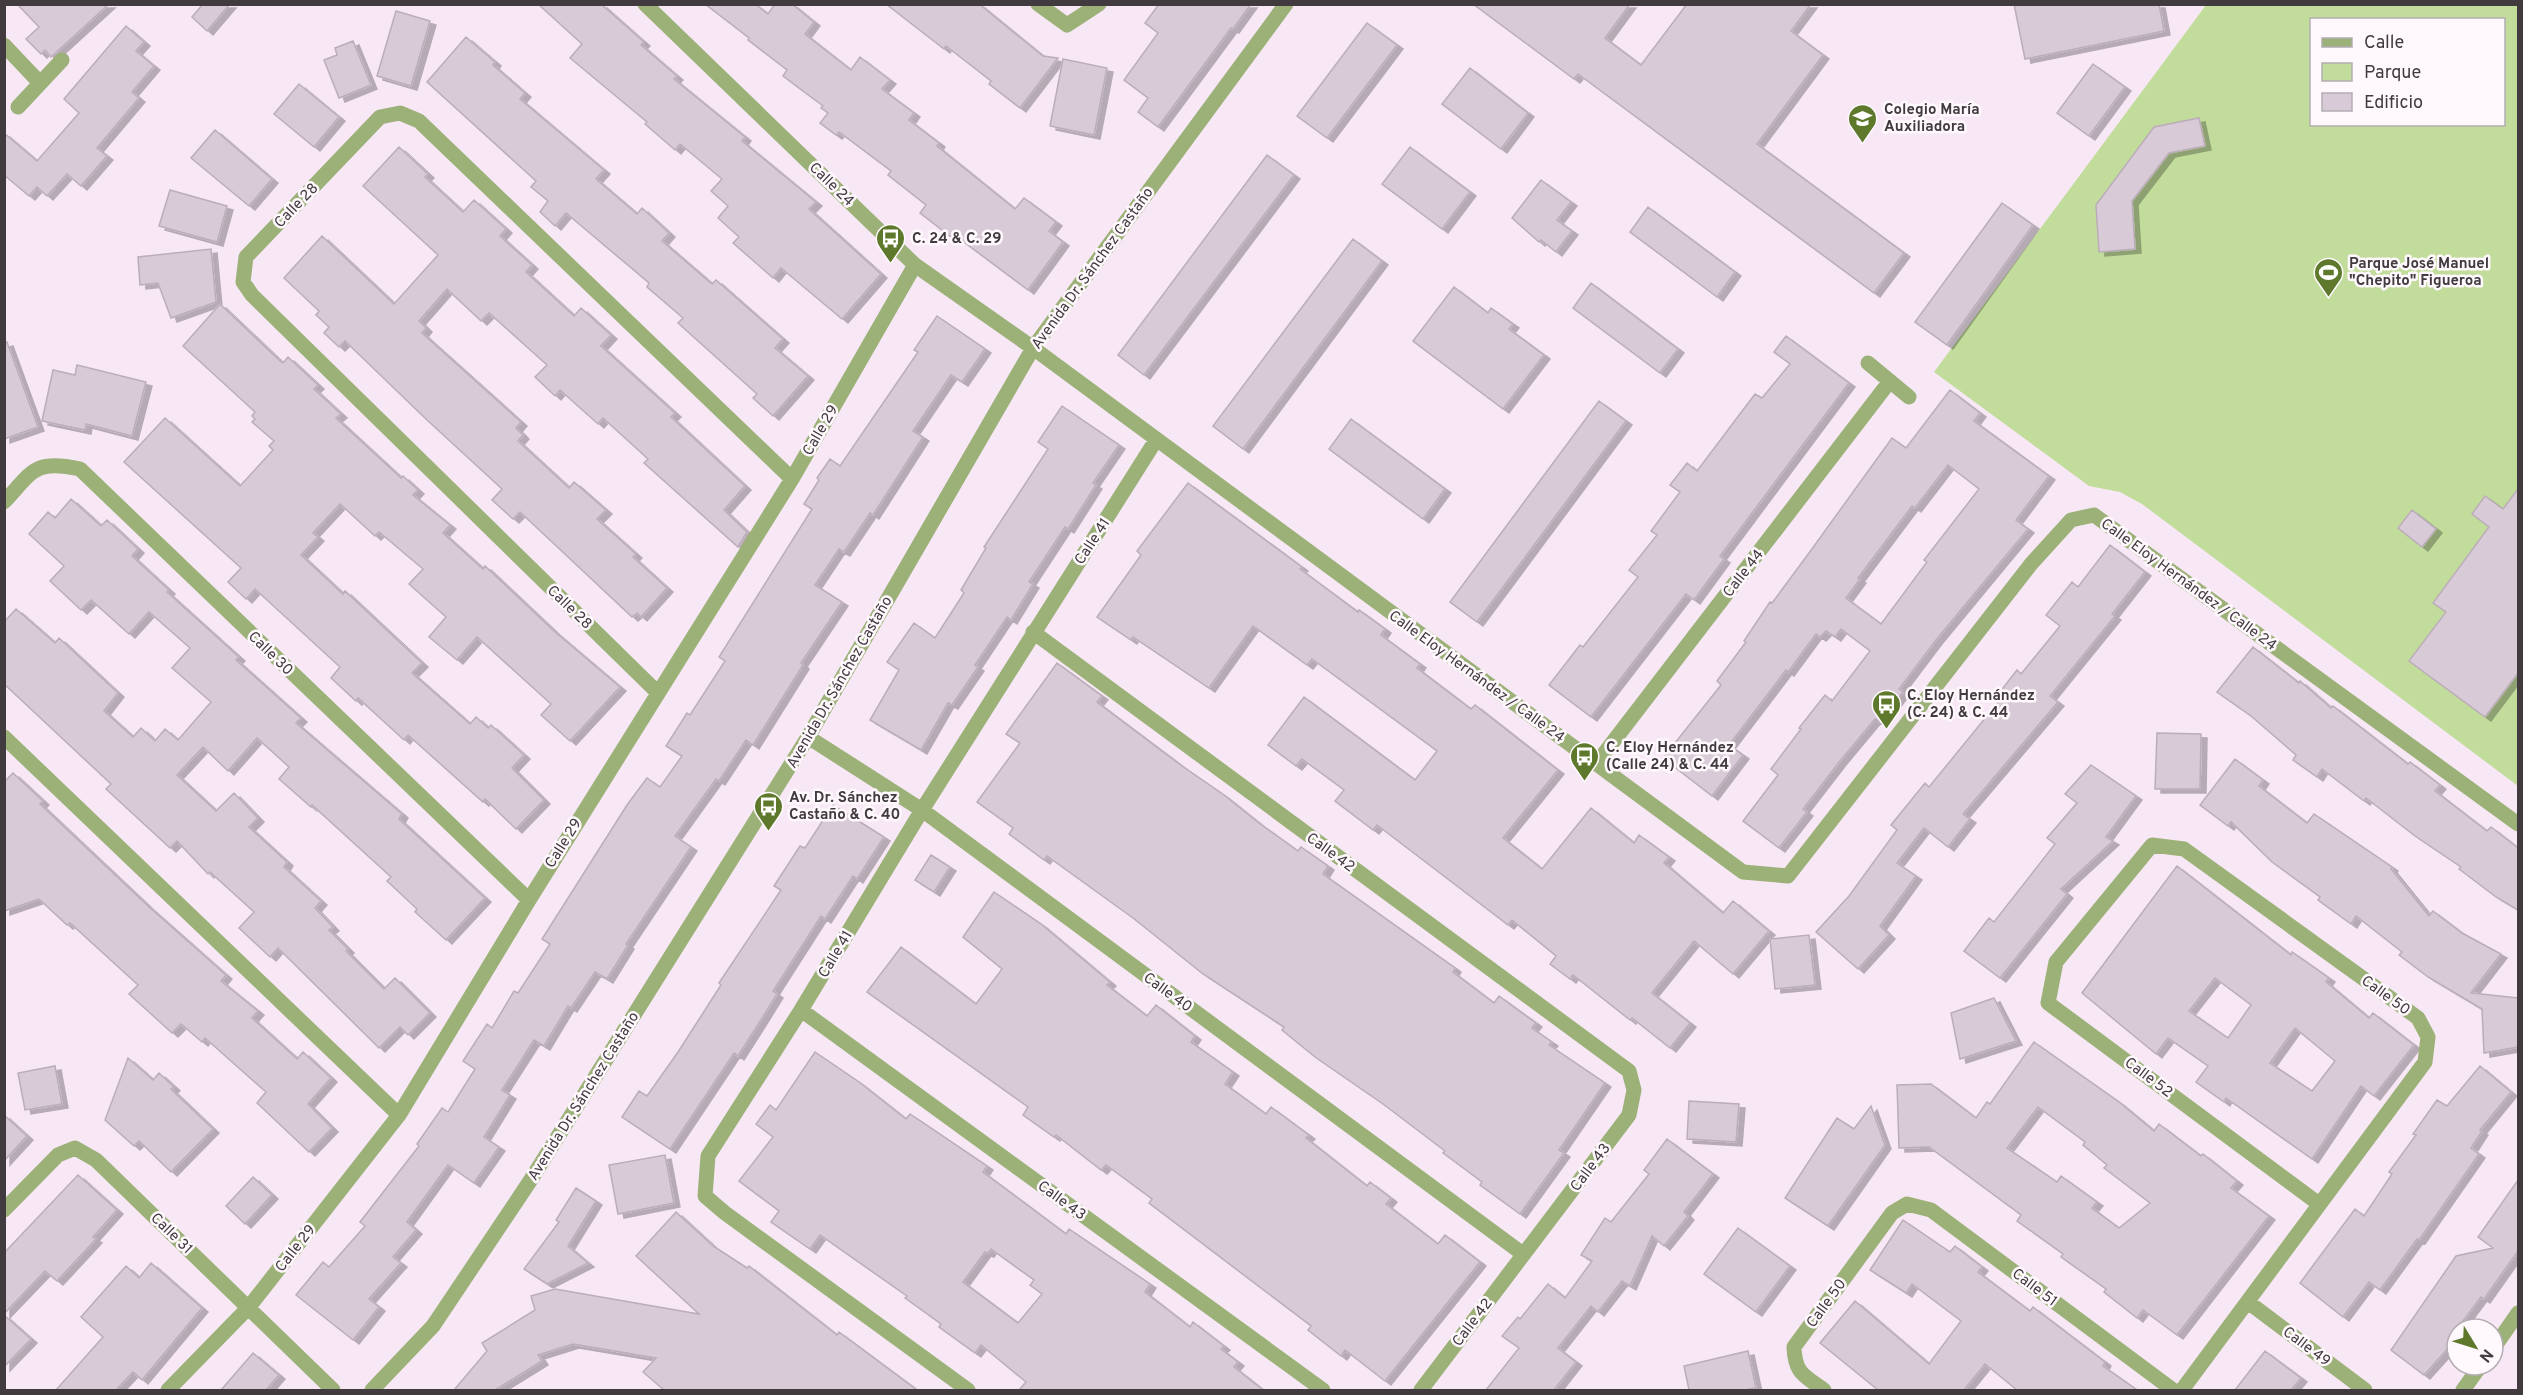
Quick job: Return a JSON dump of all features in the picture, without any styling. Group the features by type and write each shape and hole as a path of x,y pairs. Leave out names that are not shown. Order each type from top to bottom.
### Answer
{"street":[{"name":"Calle 24","path":"645,4 915,264 1033,348"},
{"path":"1038,4 1067,25 1099,4"},
{"name":"Avenida Dr. Sánchez Castaño","path":"372,1390 432,1326 530,1181 808,737 1033,348 1287,4"},
{"path":"4,45 40,83"},
{"path":"18,107 62,60"},
{"name":"Calle 28","path":"657,692 252,295 243,282 246,257 380,117 400,113 419,121 792,478"},
{"name":"Calle 29","path":"168,1390 249,1307 399,1114 657,692 792,478 915,264"},
{"name":"Calle Eloy Hernández / Calle 24","path":"1033,348 1743,872 1788,876 2031,564 2071,520 2094,515 2518,824"},
{"path":"1868,363 1910,397"},
{"name":"Calle 44","path":"1596,764 1890,381"},
{"name":"Calle 41","path":"968,1390 725,1213 705,1196 708,1156 801,1010 1033,632 1156,440"},
{"name":"Calle 30","path":"4,502 34,470 54,464 80,469 529,900"},
{"name":"Calle 42","path":"1033,632 1629,1071"},
{"path":"4,737 399,1114"},
{"name":"Calle 40","path":"808,737 922,810 1523,1254"},
{"name":"Calle 50","path":"2085,927 2152,845 2184,849 2418,1018 2428,1037 2425,1062 2182,1390"},
{"name":"Calle 52","path":"2085,927 2056,962 2049,1003 2319,1204"},
{"name":"Calle 43","path":"801,1010 1323,1390"},
{"name":"Calle 43","path":"1523,1254 1629,1115 1634,1090 1629,1071"},
{"name":"Calle 31","path":"4,1210 58,1155 75,1148 96,1160 333,1390"},
{"name":"Calle 51","path":"1892,1213 1907,1204 1931,1210 2174,1390"},
{"name":"Calle 50","path":"1824,1390 1794,1364 1794,1347 1892,1213"},
{"name":"Calle 42","path":"1421,1390 1523,1254"},
{"name":"Calle 49","path":"2248,1302 2365,1390"},
{"path":"2505,1331 2518,1313"},
{"path":"2463,1390 2472,1377"}],"green space":[{"path":"2206,5 2518,5 2518,786 2142,504 2120,492 2089,486 1934,372"}],"building":[{"path":"17,4 109,4 51,57 45,50 41,54 26,39 39,27"},
{"path":"203,4 230,4 207,31 192,17"},
{"path":"538,4 601,4 644,42 641,45 677,76 674,79 745,137 742,141 816,202 809,209 881,274 842,319 781,268 773,278 733,243 739,237 718,218 728,206 711,191 722,179 680,144 675,150 645,124 647,122 570,58 582,44"},
{"path":"705,4 755,4 768,14 775,4 792,4 814,22 805,34 851,70 860,57 890,80 882,89 914,113 909,120 939,143 937,146 1015,209 1024,198 1056,222 1049,231 1063,242 1028,290 953,234 951,237 920,213 926,205 888,175 891,171 839,132 836,135 820,123 828,113 821,108 823,106 783,76 787,70"},
{"path":"886,4 979,4 1043,56 1058,58 1020,108 989,84 991,81 946,46 944,49"},
{"path":"1159,4 1251,4 1158,127 1138,112 1148,98 1124,80 1158,33 1145,23"},
{"path":"1473,4 1630,4 1605,38 1641,65 1687,4 1811,4 1791,31 1823,55 1757,144 1904,253 1874,293 1578,74 1574,79"},
{"path":"2014,4 2159,4 2164,31 2025,59"},
{"path":"396,11 430,21 411,86 377,76"},
{"path":"1367,23 1397,45 1327,138 1297,116"},
{"path":"126,26 144,42 136,51 154,66 132,92 139,98 97,148 107,156 81,186 67,174 47,196 37,187 29,196 4,175 4,133 37,161 79,113 64,99"},
{"path":"466,37 495,62 493,65 525,93 520,99 604,170 596,179 637,214 642,208 669,233 662,241 712,284 716,280 783,339 775,348 808,376 773,416 753,398 757,394 678,323 683,318 647,287 649,283 566,213 555,226 540,212 548,201 531,187 536,181 427,82"},
{"path":"353,41 371,85 339,98 324,60 337,55 335,48"},
{"path":"1063,59 1107,68 1094,135 1050,126"},
{"path":"2093,64 2125,87 2089,136 2057,113"},
{"path":"1470,68 1528,113 1501,149 1442,104"},
{"path":"299,84 339,117 314,147 274,114"},
{"path":"2199,118 2205,146 2169,153 2132,201 2135,249 2099,252 2096,205 2154,127"},
{"path":"215,130 272,179 249,206 191,158"},
{"path":"399,147 428,174 425,177 463,212 474,200 506,229 500,236 532,265 526,272 574,316 581,308 611,335 601,346 675,413 671,417 745,486 724,510 747,532 738,547 644,463 648,459 603,418 598,424 560,390 555,396 535,377 547,365 489,313 481,321 447,289 419,321 426,328 422,333 521,422 516,428 523,435 518,441 569,488 574,482 606,510 597,519 636,554 633,557 667,588 641,617 637,613 632,617 520,512 513,519 492,500 502,489 345,341 339,347 324,333 329,327 316,315 319,311 284,278 322,236 394,304 438,255 363,186"},
{"path":"1410,147 1470,192 1442,229 1382,184"},
{"path":"1267,155 1294,175 1144,375 1118,355"},
{"path":"1541,180 1571,202 1557,220 1572,231 1556,252 1541,240 1539,242 1512,218"},
{"path":"170,190 227,206 217,242 159,226"},
{"path":"2002,203 2033,225 1947,345 1915,322"},
{"path":"1648,207 1735,272 1717,297 1630,232"},
{"path":"1353,239 1382,261 1243,449 1213,426"},
{"path":"211,249 216,302 171,318 158,283 140,285 138,257"},
{"path":"1591,283 1678,349 1660,373 1573,308"},
{"path":"1454,287 1488,313 1491,308 1513,324 1509,329 1544,355 1503,409 1413,341"},
{"path":"220,304 279,360 283,363 288,357 318,385 314,389 341,414 336,418 401,478 403,476 418,490 413,495 450,525 443,533 483,569 485,566 554,631 620,687 570,741 541,715 551,704 477,637 457,660 429,637 446,617 409,584 423,569 379,532 375,536 340,504 313,533 318,537 301,555 343,594 345,591 422,663 412,673 470,724 476,717 488,728 491,725 524,755 512,768 544,800 516,829 485,799 483,802 408,735 404,740 358,698 356,701 331,678 340,667 255,589 246,599 228,582 241,568 124,462 165,418 240,486 273,450 269,446 274,441 252,422 255,419 252,416 255,412 183,346"},
{"path":"937,316 985,349 962,382 951,375 913,431 923,437 873,515 870,513 844,552 839,549 815,585 842,602 801,663 803,665 753,745 746,740 719,781 716,779 675,836 691,847 626,944 628,945 607,979 595,972 571,1008 568,1006 544,1046 534,1040 502,1090 510,1095 484,1137 499,1147 474,1183 448,1165 407,1222 416,1230 393,1257 401,1263 369,1299 379,1307 353,1340 296,1295 323,1262 329,1267 365,1226 360,1222 419,1146 417,1144 442,1108 448,1112 475,1069 463,1061 487,1024 492,1028 514,991 518,993 550,944 542,939 627,805 647,778 660,787 682,756 666,746 687,713 690,715 725,661 719,657 812,509 804,504 819,480 817,478 830,459 840,466 918,352 914,350"},
{"path":"1786,336 1849,383 1720,556 1724,559 1694,600 1686,594 1591,717 1549,685 1580,645 1583,647 1638,577 1629,570 1657,535 1651,531 1680,492 1670,485 1687,463 1697,471 1755,394 1762,398 1790,364 1774,352"},
{"path":"7,342 38,427 4,439 4,343"},
{"path":"77,365 146,382 132,436 86,424 85,430 42,421 53,370 75,375"},
{"path":"1950,390 1980,413 1974,421 2049,476 2016,520 2028,529 1936,640 1899,689 1903,692 1880,722 1875,719 1840,761 1803,809 1807,812 1779,848 1743,821 1778,775 1771,769 1801,729 1799,728 1825,695 1832,701 1870,651 1841,629 1835,637 1826,631 1820,637 1816,634 1729,745 1743,755 1712,796 1663,758 1721,685 1717,681 1746,642 1744,641 1770,602 1772,603 1892,438 1906,448","holes":["1948,465 1979,489 1924,560 1927,562 1881,624 1846,598 1860,579 1858,578 1912,506 1915,508"]},
{"path":"1599,401 1626,421 1477,622 1450,602"},
{"path":"1062,406 1119,445 1093,483 1096,485 1068,529 1065,527 1029,582 1033,584 1011,620 1007,617 975,665 978,667 952,705 948,703 921,750 870,720 899,670 887,662 914,623 935,638 964,593 961,590 986,548 984,547 1048,449 1038,442"},
{"path":"1351,419 1445,489 1423,519 1329,449"},
{"path":"1188,483 1302,567 1300,569 1358,612 1359,610 1385,629 1381,635 1420,664 1417,668 1471,709 1475,705 1558,770 1503,838 1542,869 1591,808 1634,843 1639,835 1669,857 1664,863 1723,913 1733,901 1769,931 1733,974 1694,941 1652,993 1690,1023 1670,1048 1573,975 1570,979 1550,964 1556,956 1512,920 1508,925 1377,825 1373,830 1335,801 1344,790 1302,759 1296,766 1268,745 1304,697 1415,780 1437,751 1312,659 1307,665 1253,626 1209,688 1133,637 1131,640 1097,617 1141,555 1137,551"},
{"path":"2518,489 2518,673 2485,717 2409,661 2446,612 2433,603 2489,527 2472,514 2485,496 2503,509"},
{"path":"71,499 101,526 107,520 138,549 132,556 169,590 167,592 239,657 236,660 301,718 296,723 402,814 399,819 485,898 446,940 415,912 417,909 387,881 391,877 312,805 311,807 279,779 289,767 257,738 228,771 203,747 177,775 216,811 234,793 258,818 249,827 287,862 284,867 321,901 315,908 333,927 329,930 348,949 346,951 384,989 395,978 430,1013 408,1035 400,1027 379,1048 278,948 270,957 239,928 254,912 210,872 208,874 177,841 170,848 106,789 111,784 4,684 4,622 16,609 55,643 59,638 118,693 104,711 133,737 141,728 155,741 165,729 178,740 211,702 172,668 190,648 149,612 129,634 91,600 81,610 50,581 64,566 29,534 48,512 55,518"},
{"path":"2412,510 2436,529 2422,547 2398,528"},
{"path":"2110,545 2145,572 2112,614 2115,616 2050,696 2058,702 1963,814 1970,819 1948,847 1924,828 1897,863 1916,876 1880,926 1889,935 1858,969 1816,932 1849,896 1897,830 1891,825 1925,783 1929,787 2000,700 1996,697 2017,670 2021,674 2060,626 2046,615 2072,582 2078,587"},
{"path":"2253,647 2299,683 2300,681 2331,708 2333,706 2408,764 2410,762 2440,785 2435,791 2487,831 2491,827 2518,848 2518,910 2496,897 2459,869 2461,867 2415,836 2366,798 2364,801 2322,769 2317,777 2293,760 2296,755 2251,716 2217,692"},
{"path":"1057,663 1102,696 1097,702 1298,851 1301,847 1328,866 1323,874 1455,968 1453,972 1494,1003 1499,996 1536,1023 1532,1028 1552,1042 1549,1045 1605,1083 1559,1150 1564,1153 1520,1214 1480,1185 1482,1182 1443,1153 1445,1151 1315,1057 1282,1030 1284,1027 1203,974 1133,918 1047,856 1044,860 1009,834 1013,828 977,802 1020,743 1006,734"},
{"path":"2157,733 2201,734 2200,789 2155,789"},
{"path":"2235,759 2263,780 2259,786 2307,823 2314,814 2392,867 2391,869 2429,916 2433,911 2462,933 2501,954 2471,993 2518,998 2518,1047 2484,1053 2482,1009 2428,977 2399,955 2402,952 2356,916 2351,924 2318,900 2320,897 2272,862 2231,822 2228,826 2200,805"},
{"path":"2091,765 2136,796 2106,837 2113,841 2061,889 2067,894 2000,978 1964,951 1989,918 1994,922 2055,844 2047,838 2077,803 2065,794"},
{"path":"13,773 43,801 40,804 148,906 226,975 221,981 258,1011 252,1018 297,1059 303,1052 331,1078 308,1104 332,1128 309,1152 257,1103 266,1092 205,1038 202,1042 181,1024 172,1033 129,994 138,985 70,923 67,925 39,899 4,911 4,782"},
{"path":"833,805 884,837 857,879 853,876 825,919 821,916 773,991 777,994 738,1056 734,1053 670,1149 622,1117 639,1091 647,1096 678,1052 721,985 719,983 781,890 774,886 800,846 805,848"},
{"path":"931,855 950,867 934,892 915,880"},
{"path":"2177,866 2291,955 2292,952 2329,978 2326,982 2369,1018 2373,1013 2414,1045 2374,1096 2361,1086 2312,1159 2226,1098 2224,1102 2196,1082 2208,1066 2168,1038 2156,1054 2082,993","holes":["2215,978 2251,1005 2228,1038 2189,1011","2295,1028 2335,1061 2312,1091 2270,1063"]},
{"path":"994,892 1041,924 1110,982 1107,985 1147,1016 1156,1005 1195,1036 1191,1042 1233,1072 1225,1084 1266,1114 1271,1107 1309,1135 1306,1138 1367,1186 1370,1182 1391,1198 1386,1204 1438,1244 1445,1235 1480,1262 1385,1381 1345,1350 1341,1356 1308,1330 1311,1326 1149,1203 1152,1199 1106,1165 1101,1170 1056,1135 1054,1137 1023,1115 1028,1107 867,992 901,947 976,1004 1002,969 963,937"},
{"path":"1809,935 1815,985 1775,989 1770,939"},
{"path":"1994,998 2016,1041 1960,1059 1951,1013"},
{"path":"2034,1042 2119,1102 2154,1131 2159,1124 2201,1156 2203,1154 2237,1181 2231,1188 2269,1216 2177,1335 2143,1310 2137,1318 2104,1292 2106,1289 2061,1257 2063,1254 2017,1221 2021,1215 1929,1147 1899,1148 1897,1085 1931,1084 1976,1118 1987,1102 1990,1104","holes":["2038,1107 2085,1142 2083,1145 2107,1165 2104,1168 2150,1203 2119,1228 2092,1208 2097,1202 2061,1176 2057,1182 2007,1148"]},
{"path":"815,1052 859,1082 906,1119 910,1114 987,1166 983,1172 1066,1234 1069,1229 1150,1284 1145,1292 1190,1327 1193,1322 1224,1346 1221,1349 1238,1362 1234,1367 1263,1390 1019,1390 1026,1382 981,1345 975,1353 939,1327 941,1324 905,1298 907,1296 820,1235 810,1249 771,1222 779,1211 739,1181 773,1137 756,1124 770,1105 776,1110","holes":["991,1249 1034,1280 1030,1285 1042,1294 1018,1323 963,1282 985,1252 988,1253"]},
{"path":"128,1058 153,1080 159,1073 174,1087 171,1089 213,1129 171,1172 139,1141 134,1146 105,1120"},
{"path":"55,1066 62,1104 25,1110 18,1073"},
{"path":"2480,1066 2511,1092 2480,1130 2482,1131 2471,1148 2479,1154 2419,1240 2417,1239 2380,1290 2369,1282 2343,1317 2300,1283 2355,1209 2364,1216 2392,1174 2389,1172 2416,1135 2413,1134 2437,1100 2447,1106"},
{"path":"1689,1101 1739,1104 1736,1142 1687,1139"},
{"path":"1871,1106 1885,1145 1828,1226 1785,1198 1837,1118 1854,1129"},
{"path":"4,1115 27,1136 4,1161"},
{"path":"1667,1139 1713,1174 1684,1212 1688,1216 1664,1246 1652,1236 1630,1286 1622,1281 1598,1312 1591,1306 1558,1348 1576,1362 1554,1390 1486,1390 1519,1348 1502,1336 1518,1317 1520,1319 1548,1284 1565,1298 1592,1261 1581,1255 1605,1218 1611,1222 1649,1174 1644,1170"},
{"path":"665,1155 674,1203 618,1214 609,1165"},
{"path":"78,1175 117,1210 93,1237 96,1239 57,1281 45,1271 4,1314 4,1253"},
{"path":"253,1177 272,1195 245,1224 226,1206"},
{"path":"2518,1180 2518,1251 2484,1299 2481,1297 2466,1317 2445,1317 2445,1352 2424,1375 2391,1350 2456,1256 2493,1248 2478,1237"},
{"path":"576,1188 596,1201 568,1246 588,1263 547,1284 524,1269 559,1222 556,1220"},
{"path":"676,1212 713,1246 747,1268 749,1266 837,1335 839,1332 917,1390 664,1390 643,1372 656,1358 573,1344 538,1355 542,1361 495,1390 454,1390 487,1351 482,1343 535,1310 531,1296 555,1289 699,1314 636,1256"},
{"path":"1903,1220 1950,1252 1955,1246 1982,1267 1978,1272 2030,1311 2033,1307 2105,1362 2103,1366 2137,1390 2017,1390 1985,1364 1964,1390 1878,1390 1820,1343 1855,1301 1929,1364 1961,1321 1912,1284 1906,1293 1870,1270"},
{"path":"1738,1228 1790,1266 1756,1312 1704,1274"},
{"path":"151,1263 202,1308 142,1380 133,1372 116,1390 56,1390 103,1337 81,1317 126,1266 139,1278"},
{"path":"4,1315 31,1339 4,1367"},
{"path":"1748,1351 1756,1388 1689,1390 1684,1366"},
{"path":"2265,1351 2301,1378 2291,1390 2235,1390"},
{"path":"253,1353 279,1375 266,1390 221,1390"}],"place":[{"name":"Colegio María Auxiliadora","path":"1863,144"},
{"name":"C. 24 & C. 29","path":"891,264"},
{"name":"Parque José Manuel \"Chepito\" Figueroa","path":"2328,298"},
{"name":"C. Eloy Hernández (C. 24) & C. 44","path":"1886,730"},
{"name":"C. Eloy Hernández (Calle 24) & C. 44","path":"1585,782"},
{"name":"Av. Dr. Sánchez Castaño & C. 40","path":"768,832"}]}
